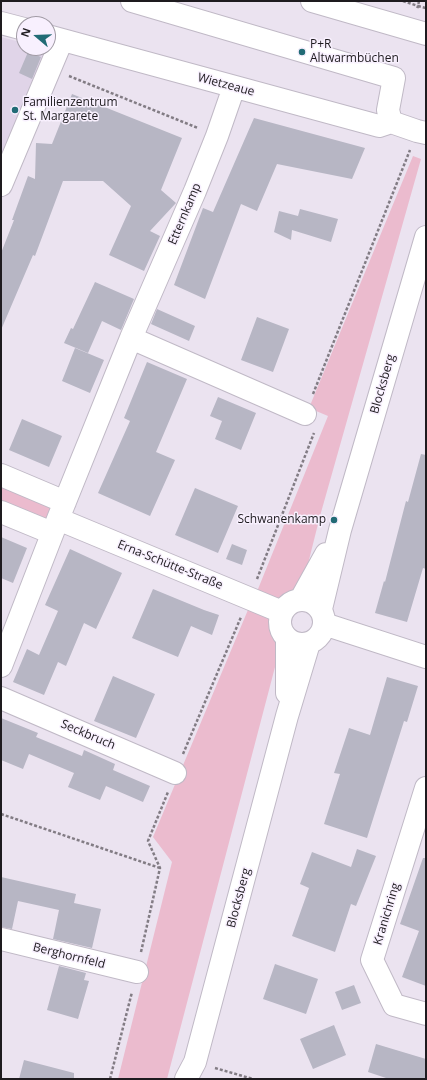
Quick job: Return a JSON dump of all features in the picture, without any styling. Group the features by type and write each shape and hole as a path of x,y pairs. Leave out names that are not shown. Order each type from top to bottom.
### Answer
{"street":[{"path":"132,1 394,78 388,110 391,122 422,132"},
{"path":"312,1 426,34"},
{"path":"1,23 16,28"},
{"name":"Wietzeaue","path":"56,38 379,126 391,122"},
{"name":"Wietzeaue","path":"1,185 50,68 52,56"},
{"name":"Etternkamp","path":"58,518 131,338 217,136 234,87"},
{"name":"Blocksberg","path":"191,1070 287,716 309,643 316,640 322,632 322,616 340,530 426,237"},
{"path":"131,338 305,414"},
{"name":"Erna-Schütte-Straße","path":"1,475 58,518 282,612"},
{"name":"Erna-Schütte-Straße","path":"1,512 58,518"},
{"path":"1,666 58,518"},
{"name":"Blocksberg","path":"301,599 340,530"},
{"path":"282,612 287,605 294,601 301,599 309,600 315,604 322,616 426,657"},
{"name":"Blocksberg","path":"282,612 280,628 287,639 287,716"},
{"path":"287,639 293,643 309,643"},
{"name":"Seckbruch","path":"1,698 175,773"},
{"name":"Kranichring","path":"426,788 372,960 394,1005 426,1014"},
{"name":"Berghornfeld","path":"1,939 137,972"}],"path":[{"path":"403,1 426,8"},
{"path":"418,6 419,1"},
{"path":"50,68 217,136"},
{"path":"110,1079 137,972 160,868 148,840 249,598 320,420 305,414 422,132"},
{"path":"1,814 160,868"},
{"path":"191,1070 253,1079"}],"shaded area":[{"name":"Familienzentrum St. Margarete","path":"1,37 16,41 16,56 47,56 1,176"},
{"path":"413,156 421,159 320,516 301,592 279,604 256,594 328,416 309,408"},
{"path":"1,480 57,503 48,526 1,507"},
{"path":"250,605 271,612 272,630 280,648 167,1079 118,1079 172,862 153,837"}],"building":[{"path":"26,56 41,57 32,79 19,73"},
{"path":"72,94 182,138 161,190 176,203 150,231 160,236 144,271 109,255 131,206 103,181 63,181 35,256 33,255 1,330 1,253 14,220 12,220 28,176 35,179 36,143 52,144"},
{"path":"254,118 365,148 352,179 277,164 257,211 241,204 205,299 174,285 203,208 213,212"},
{"path":"300,209 338,219 331,242 292,230 291,240 274,232 279,211 298,216"},
{"path":"95,282 134,299 121,330 102,321 88,353 64,343 71,328 73,329"},
{"path":"157,309 195,326 189,341 151,324"},
{"path":"257,317 289,329 273,372 241,360"},
{"path":"75,348 104,360 90,393 62,381"},
{"path":"147,362 187,379 156,452 175,460 150,516 98,493 130,421 124,418"},
{"path":"218,397 256,413 241,450 215,439 222,421 210,416"},
{"path":"22,419 62,436 49,467 9,450"},
{"path":"421,454 426,455 426,569 423,568 407,622 375,613 384,581 385,582 406,501 408,502"},
{"path":"195,488 238,506 218,553 175,535"},
{"path":"1,537 27,548 13,583 1,578"},
{"path":"232,544 247,550 242,565 226,559"},
{"path":"70,549 122,573 96,629 84,623 66,666 58,662 44,695 13,682 27,649 39,655 58,611 45,605"},
{"path":"153,589 219,615 212,635 191,626 178,657 132,638"},
{"path":"113,676 155,694 136,738 94,721"},
{"path":"387,677 418,686 407,722 404,721 367,838 324,824 340,774 334,773 349,728 370,735"},
{"path":"1,718 38,733 36,737 82,756 84,750 115,764 113,770 150,786 143,802 106,786 100,800 68,787 74,773 29,754 23,769 1,760"},
{"path":"357,849 376,856 356,906 351,904 335,952 292,936 309,888 300,884 312,852 351,867"},
{"path":"423,858 426,858 426,986 402,977 419,931 400,924"},
{"path":"1,877 76,894 74,903 101,909 92,948 53,939 59,910 18,901 12,929 1,927"},
{"path":"275,964 318,979 306,1014 263,999"},
{"path":"59,966 86,973 84,980 89,981 78,1019 47,1010"},
{"path":"354,985 361,1003 342,1010 335,992"},
{"path":"334,1025 346,1055 313,1069 300,1039"},
{"path":"376,1044 426,1059 426,1079 389,1079 368,1072"},
{"path":"24,1060 74,1073 74,1079 19,1079"}],"place":[{"name":"P+R Altwarmbüchen","path":"302,52"},
{"name":"Familienzentrum St. Margarete","path":"15,110"},
{"name":"Schwanenkamp","path":"334,520"}]}
